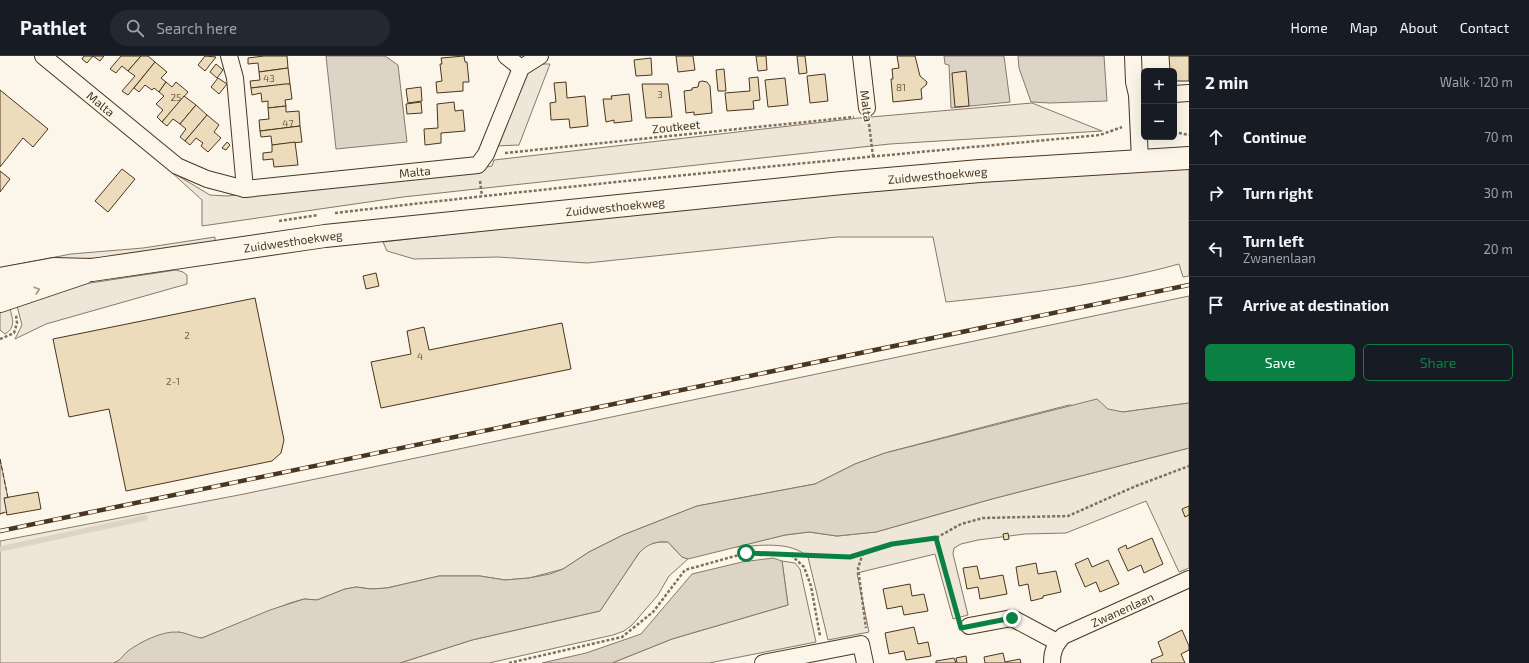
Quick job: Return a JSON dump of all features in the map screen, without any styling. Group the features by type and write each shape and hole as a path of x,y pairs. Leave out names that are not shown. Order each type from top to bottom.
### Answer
{"main road":[{"name":"Zuidwesthoekweg","path":"0,279 54,269 92,270 333,235 842,183 980,171 1189,158"},
{"name":"Zuidwesthoekweg","path":"0,301 58,283 92,270"}],"street":[{"name":"Malta","path":"43,56 177,166 207,179 245,189 478,165 486,154 521,68"},
{"path":"229,56 235,78 245,189"},
{"path":"506,56 521,68 540,56"},
{"name":"Malta","path":"861,56 867,112"},
{"path":"1133,56 1134,82 1141,95 1140,160"},
{"path":"1177,94 1189,93"},
{"name":"Zwanenlaan","path":"1057,642 1063,636 1188,582"},
{"path":"969,626 1012,618 1057,642 1052,652 1052,663"},
{"path":"763,663 861,644 865,663"}],"path":[{"name":"Zoutkeet","path":"486,154 867,112"},
{"name":"Malta","path":"867,112 873,156"},
{"path":"1177,133 1189,135"},
{"path":"509,663 622,637 652,612 685,570 746,553 850,557 892,544 936,538 961,524 983,518 1068,516 1136,486 1189,466"},
{"path":"936,538 961,628 969,626"},
{"path":"861,644 866,626 858,568 863,553"},
{"path":"791,554 804,567 811,586 822,651"}],"shaded area":[{"path":"326,56 385,56 398,65 407,142 336,149"},
{"path":"944,56 1004,56 1010,102 951,108 949,65 945,64"},
{"path":"1018,56 1104,56 1107,101 1050,103 1031,102 1019,68"},
{"path":"528,64 550,64 519,145 495,146"},
{"path":"1032,103 1102,131 890,144 403,197 202,226 202,200 170,171 210,195 227,196 486,167 492,166 494,160 859,118"},
{"path":"1189,169 1189,276 1183,277 1179,264 1122,278 1063,288 946,302 933,237 837,237 587,263 498,257 414,259 387,251 383,242 868,186 1052,174"},
{"path":"215,237 215,246 118,257 74,259 10,271 9,266 71,254 143,248"},
{"path":"176,270 187,275 187,284 46,324 15,339 22,325 16,302 77,285"},
{"path":"1189,296 1189,403 1123,412 1069,405 885,453 855,464 815,484 697,506 623,535 589,552 563,569 529,578 505,580 480,576 439,576 387,588 371,589 356,587 345,589 317,600 304,599 290,603 202,638 193,637 179,632 127,652 122,659 114,663 0,663 0,541 244,494"},
{"path":"9,305 13,321 11,328 5,334 0,330 0,310"},
{"path":"1097,399 1108,409 1123,412 1189,403 1189,448 992,499 876,532 837,536 809,532 785,535 688,559 682,557 668,542 655,543 649,545 639,553 600,611 472,640 400,663 114,663 133,648 158,635 177,632 202,638 270,610 304,599 317,600 345,589 356,587 371,589 387,588 439,576 480,576 505,580 550,574 563,569 589,552 623,535 697,506 815,484 855,464 885,453"},
{"path":"1189,448 1189,568 1179,572 1146,501 1066,533 1025,534 978,540 961,544 954,548 953,554 968,615 953,619 935,554 857,573 869,632 828,640 808,557 792,548 783,546 763,545 735,547 785,535 809,532 837,536 876,532 992,499"},
{"path":"0,459 8,498 7,512 0,514"},
{"path":"659,542 668,542 682,557 688,559 669,576 658,595 632,625 624,631 613,635 489,663 400,663 472,640 600,611 639,553 646,545"},
{"path":"773,558 782,561 788,605 672,639 612,663 542,663 586,653 641,634 692,574 742,562"},
{"path":"782,561 795,563 800,569 816,642 709,663 612,663 672,639 788,605"}],"building":[{"path":"84,56 93,56 87,63 82,59"},
{"path":"93,56 104,56 100,61"},
{"path":"121,56 141,56 128,71 122,66 116,73 110,69"},
{"path":"141,56 148,56 155,62 128,95 122,91 135,76 128,71"},
{"path":"205,56 216,57 205,71 198,65"},
{"path":"287,56 288,68 259,72 258,63 248,64 248,58"},
{"path":"464,56 465,62 467,62 469,82 463,82 463,91 437,93 436,82 442,81 440,64 442,64 441,58"},
{"path":"676,56 693,56 695,70 678,72"},
{"path":"756,56 766,56 767,70 758,71"},
{"path":"797,56 805,56 807,73 799,74"},
{"path":"897,56 915,56 920,76 927,82 921,89 922,99 893,102 891,79 893,79 892,69 899,68"},
{"path":"1169,56 1189,56 1189,81 1177,81 1177,68 1170,68"},
{"path":"651,58 652,75 636,76 634,60"},
{"path":"155,62 167,72 161,78 166,82 159,92 154,88 152,90 145,85 139,92 134,88"},
{"path":"216,64 223,70 217,78 210,72"},
{"path":"288,68 290,84 251,88 250,81 260,80 259,72"},
{"path":"724,69 726,91 718,91 716,70"},
{"path":"966,71 969,106 955,107 952,73"},
{"path":"825,74 828,101 810,103 807,76"},
{"path":"758,77 760,100 753,101 754,109 727,111 725,93 750,91 749,78"},
{"path":"218,78 227,84 219,94 211,87"},
{"path":"785,78 788,105 768,107 765,80"},
{"path":"166,82 172,87 176,82 188,92 162,122 157,117 163,110 156,104 164,96 159,92"},
{"path":"566,82 567,98 585,96 588,126 570,128 569,119 551,120 550,103 556,102 554,83"},
{"path":"699,82 707,82 710,86 712,113 694,115 694,112 686,113 684,91 692,90 692,88 698,87"},
{"path":"290,84 292,99 285,100 286,106 268,108 268,101 262,102 261,93 252,95 251,88"},
{"path":"642,84 668,84 672,117 646,118"},
{"path":"421,87 422,101 408,103 406,89"},
{"path":"0,90 48,129 33,147 23,138 0,167"},
{"path":"629,94 632,121 614,123 614,120 606,122 603,99 612,99 611,96"},
{"path":"184,96 196,105 180,124 173,119 167,126 162,122"},
{"path":"421,102 422,113 407,114 406,104"},
{"path":"454,102 455,111 463,110 465,131 441,133 441,143 425,145 424,129 438,128 437,104"},
{"path":"196,105 207,115 185,141 180,137 186,129 180,124"},
{"path":"286,106 286,112 299,111 300,126 260,131 259,120 269,119 268,108"},
{"path":"207,115 219,125 214,132 221,138 208,152 201,146 203,143 196,138 190,145 185,141"},
{"path":"300,126 302,142 272,145 271,136 261,137 260,131"},
{"path":"227,142 230,145 226,150 222,148"},
{"path":"295,142 298,165 274,167 273,159 263,160 263,153 272,152 272,145"},
{"path":"122,169 135,179 108,212 95,201"},
{"path":"0,171 10,179 0,192"},
{"path":"376,273 379,286 366,289 363,276"},
{"path":"255,298 284,440 281,453 272,461 126,491 109,409 69,417 53,339"},
{"path":"562,323 571,369 381,408 371,362 411,354 407,331 424,327 429,350"},
{"path":"38,492 41,509 7,515 4,498"},
{"path":"1189,506 1189,515 1185,517 1182,509"},
{"path":"1008,533 1009,539 1004,540 1003,534"},
{"path":"1152,538 1163,564 1144,573 1141,565 1128,571 1118,549 1126,545 1127,549"},
{"path":"1088,558 1092,567 1108,560 1119,584 1100,592 1096,582 1085,587 1075,564"},
{"path":"1036,563 1038,574 1056,571 1061,592 1043,596 1043,598 1031,601 1028,584 1019,586 1016,567"},
{"path":"977,566 980,579 1003,575 1007,594 980,599 978,587 967,589 963,568"},
{"path":"910,584 912,596 924,594 928,611 904,615 902,606 887,609 883,589"},
{"path":"914,627 918,644 928,642 931,656 906,660 904,651 889,654 885,633"},
{"path":"1182,630 1189,646 1189,650 1181,654 1185,663 1152,663 1151,660 1163,655 1158,642"},
{"path":"1003,653 1005,662 1020,659 1021,663 985,663 984,657"},
{"path":"966,656 967,663 957,663 956,658"},
{"path":"954,658 956,663 936,663 936,661"}],"waterway":[{"path":"0,549 145,518"}],"railway":[{"path":"0,531 1189,285"}],"fence":[{"path":"0,459 8,498 5,498"},
{"path":"0,514 7,511"}],"route":[{"path":"746,553 850,557 892,544 936,538 961,628 1012,618"}]}
